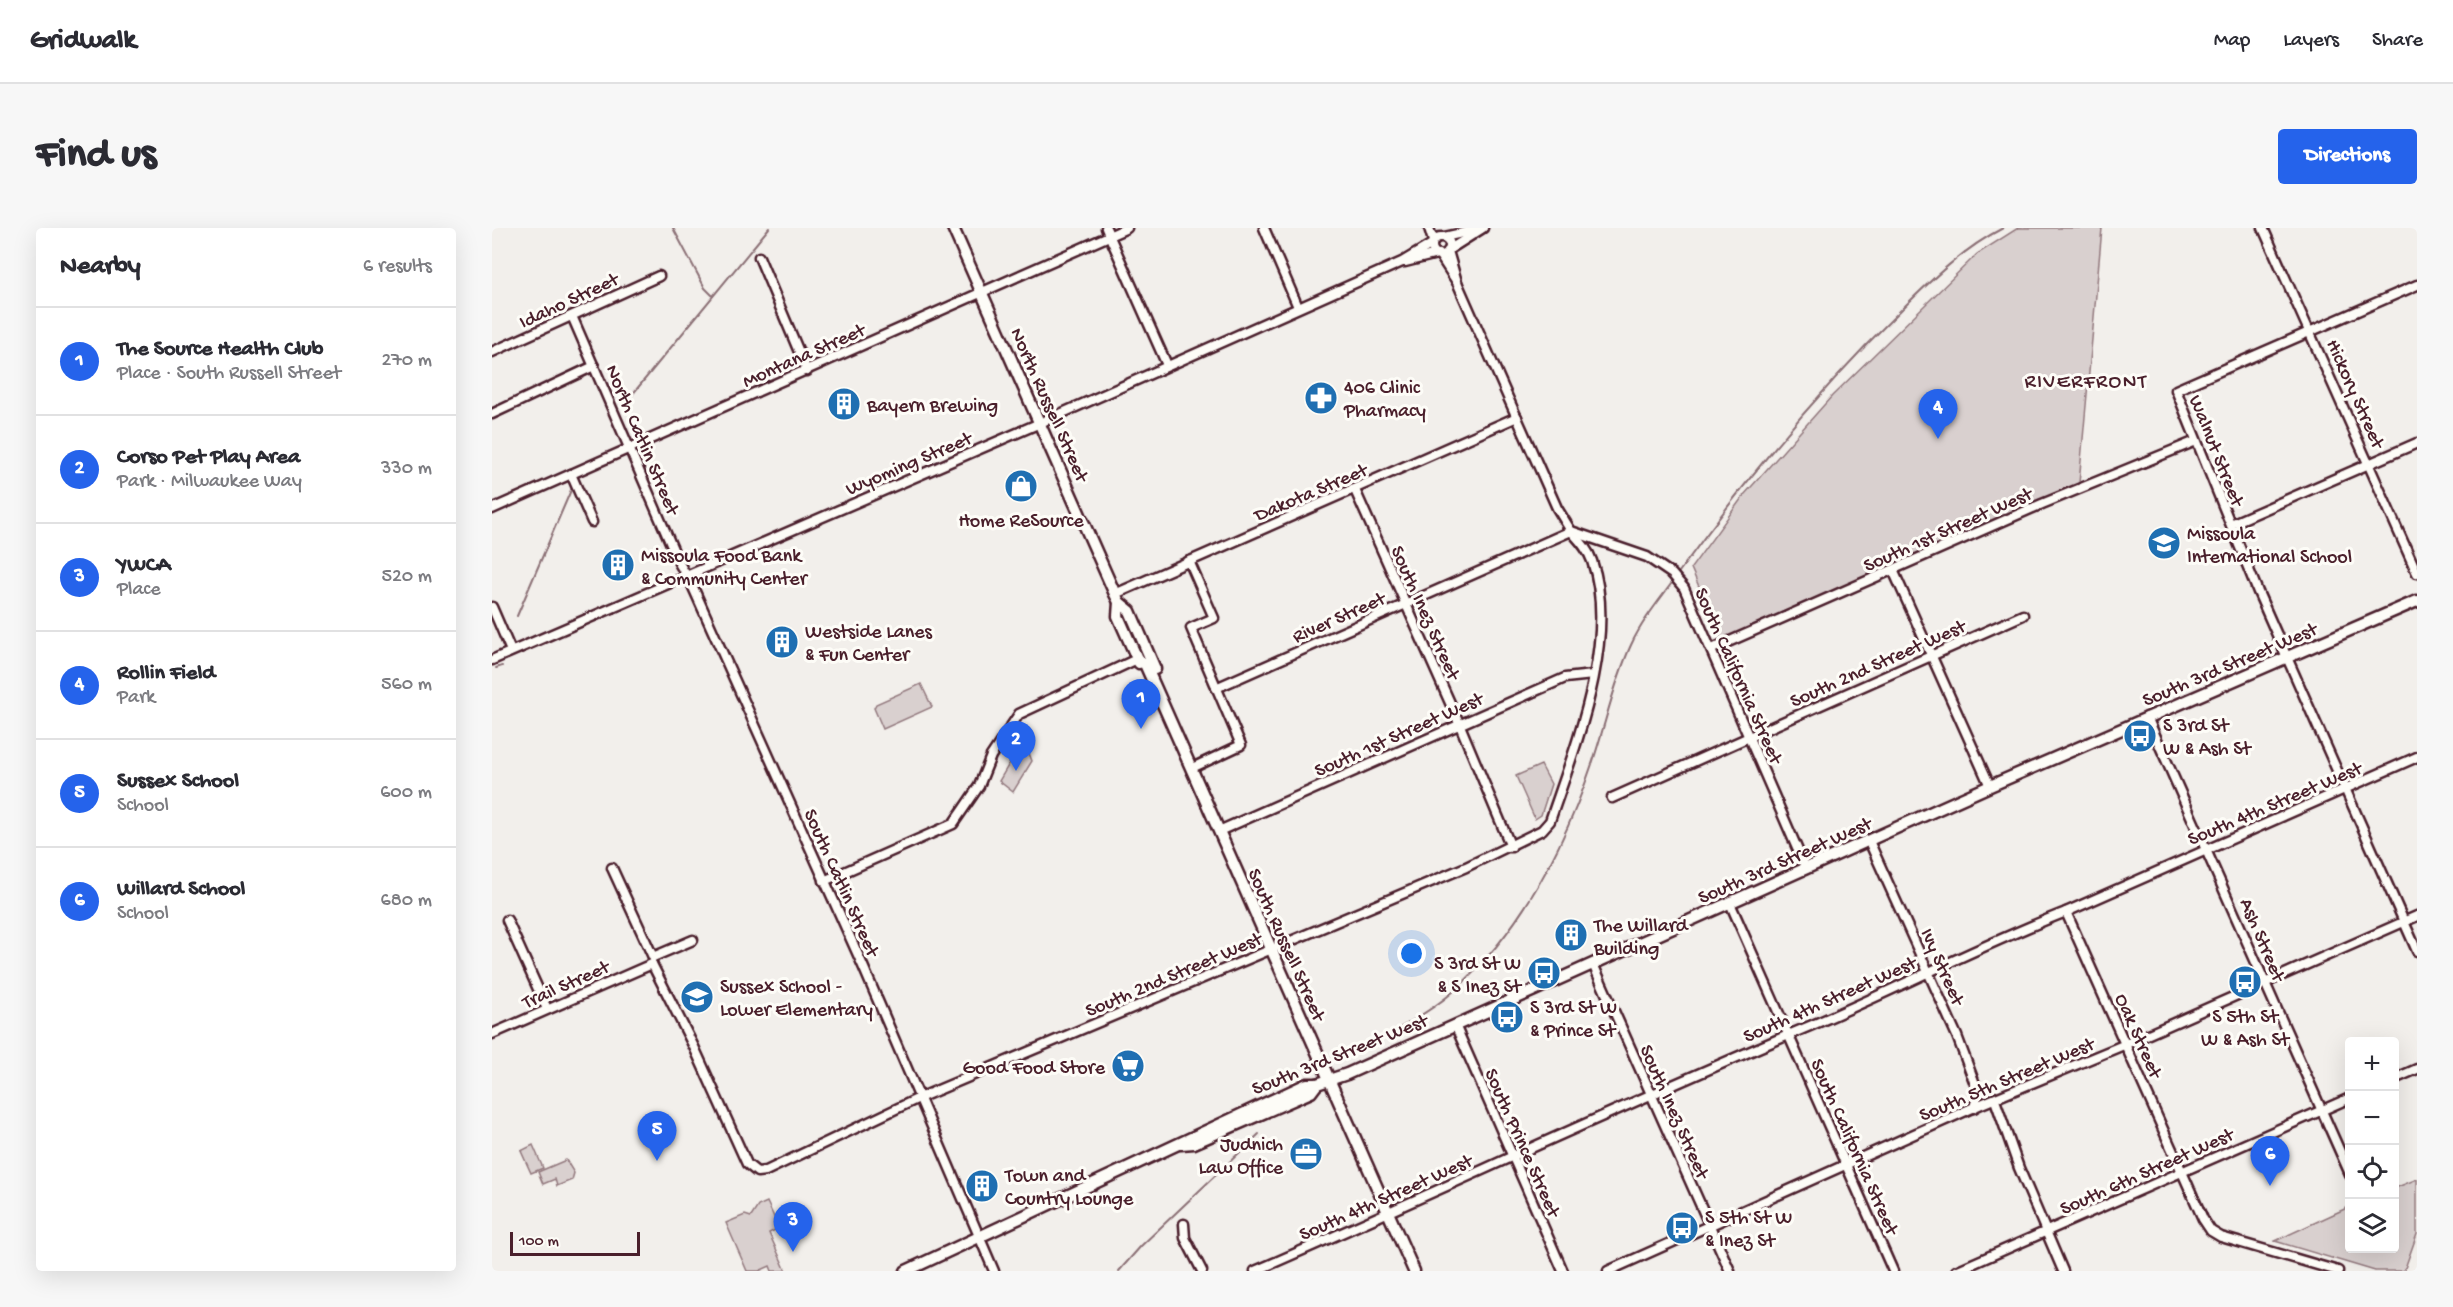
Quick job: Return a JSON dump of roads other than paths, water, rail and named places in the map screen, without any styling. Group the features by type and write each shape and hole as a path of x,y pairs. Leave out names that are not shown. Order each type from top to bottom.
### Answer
{"main road":[{"name":"North Russell Street","path":"953,228 1117,598"},
{"name":"South Russell Street","path":"1117,598 1118,616 1151,688 1160,696"},
{"name":"South Russell Street","path":"1117,598 1130,611 1157,673 1160,696 1270,948 1323,1082 1414,1271"},
{"name":"South 3rd Street West","path":"906,1271 1181,1144 1188,1137 1307,1084 1323,1082 1347,1074 1990,786 2417,601"}],"street":[{"name":"Montana Street","path":"492,509 807,371 1108,232 1127,228"},
{"path":"1264,228 1298,307"},
{"path":"1429,228 1433,250 1457,282"},
{"path":"1437,228 1450,243 1449,250 1457,282 1557,508 1571,531"},
{"name":"Hickory Street","path":"2263,228 2311,331 2417,573"},
{"path":"1433,242 1443,237 1482,229"},
{"path":"1438,254 1449,250 1482,229"},
{"path":"1108,232 1167,365"},
{"name":"Wyoming Street","path":"492,660 1040,423 1402,262 1433,242"},
{"name":"Wyoming Street","path":"1402,262 1438,254"},
{"path":"759,257 807,371"},
{"name":"Idaho Street","path":"492,352 658,276"},
{"path":"2311,331 2417,285"},
{"name":"North Catlin Street","path":"572,316 686,575"},
{"name":"Walnut Street","path":"2311,331 2176,390 2287,659 2417,951"},
{"path":"492,414 594,366"},
{"name":"Dakota Street","path":"1117,598 1189,561 1356,490 1517,417"},
{"name":"South 1st Street West","path":"1712,649 2042,504 2196,441"},
{"path":"2231,524 2417,443"},
{"path":"571,474 592,522"},
{"name":"South Inez Street","path":"1356,490 1511,847"},
{"name":"River Street","path":"1216,688 1571,531"},
{"name":"South California Street","path":"1571,531 1647,557 1672,574 1684,588 1806,869"},
{"name":"South 2nd Street West","path":"653,961 747,1164 757,1172 765,1171 919,1098 1511,847 1542,830 1550,821 1583,723 1593,675 1601,625 1600,591 1592,560 1571,531"},
{"path":"1189,561 1214,618 1191,628 1241,746 1192,768"},
{"path":"1893,570 1990,786"},
{"name":"South Catlin Street","path":"686,575 824,881 994,1271"},
{"path":"492,607 511,651"},
{"name":"South 2nd Street West","path":"1612,798 2023,615"},
{"path":"824,881 953,824 979,786 992,756 1019,714 1137,659"},
{"name":"South 1st Street West","path":"1219,831 1565,678 1593,675"},
{"name":"Ash Street","path":"2147,717 2207,848 2345,1165"},
{"name":"South 4th Street West","path":"1256,1271 1651,1094 1789,1035 2016,931 2066,912 2417,757"},
{"name":"Ivy Street","path":"1869,841 1957,1036 1978,1092 1974,1108"},
{"path":"612,868 653,961"},
{"name":"South California Street","path":"1730,903 1893,1271"},
{"name":"Oak Street","path":"2066,912 2203,1219 2211,1231 2222,1237 2332,1270"},
{"name":"South 5th Street West","path":"1608,1271 1974,1108 2417,916"},
{"path":"507,920 547,1009"},
{"name":"Trail Street","path":"492,1034 653,961 693,939"},
{"name":"South Inez Street","path":"1593,964 1730,1271"},
{"name":"South Prince Street","path":"1455,1025 1563,1271"},
{"path":"2399,1077 2417,1069"},
{"path":"1995,1100 2045,1233 2063,1271"},
{"name":"South 6th Street West","path":"1956,1271 2345,1100"},
{"path":"1184,1224 1185,1238 1202,1271"}],"waterway":[{"path":"673,228 705,288 713,296"},
{"path":"622,407 769,228"},
{"path":"1679,572 1784,436 1871,340 1937,276 1975,245 2003,228"},
{"path":"517,616 571,490"},
{"path":"1352,1051 1405,1025 1443,1000 1478,967 1520,914 1554,855 1582,793 1631,645 1644,621 1671,584"},
{"path":"496,668 502,666"},
{"path":"1119,1271 1141,1246 1259,1134"}],"place":[{"name":"406 Clinic Pharmacy","path":"1321,398"},
{"name":"Bayern Brewing","path":"844,404"},
{"name":"Rollin Field","path":"1938,439"},
{"name":"Home ReSource","path":"1021,486"},
{"name":"Missoula International School","path":"2164,543"},
{"name":"Missoula Food Bank & Community Center","path":"618,565"},
{"name":"Westside Lanes & Fun Center","path":"782,642"},
{"name":"The Source Health Club","path":"1141,729"},
{"name":"S 3rd St W & Ash St","path":"2140,736"},
{"name":"Corso Pet Play Area","path":"1016,771"},
{"name":"The Willard Building","path":"1571,935"},
{"name":"S 3rd St W & S Inez St","path":"1544,973"},
{"name":"S 5th St W & Ash St","path":"2245,982"},
{"name":"Sussex School - Lower Elementary","path":"697,997"},
{"name":"S 3rd St W & Prince St","path":"1507,1017"},
{"name":"Good Food Store","path":"1128,1066"},
{"name":"Judnich Law Office","path":"1306,1154"},
{"name":"Sussex School","path":"657,1161"},
{"name":"Town and Country Lounge","path":"982,1186"},
{"name":"Willard School","path":"2270,1186"},
{"name":"S 5th St W & Inez St","path":"1682,1228"},
{"name":"YWCA","path":"793,1252"}],"district":[{"name":"RIVERFRONT","path":"2086,380"}]}
